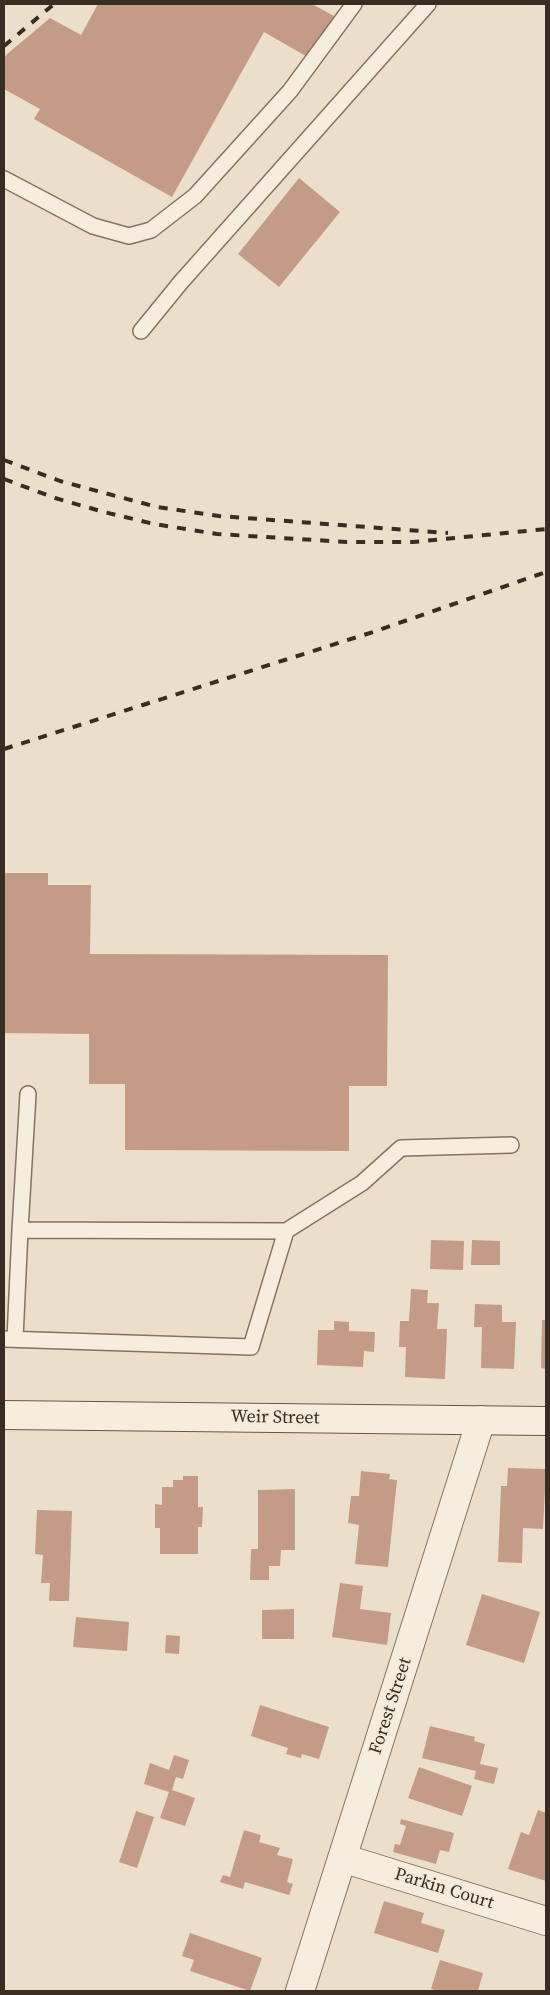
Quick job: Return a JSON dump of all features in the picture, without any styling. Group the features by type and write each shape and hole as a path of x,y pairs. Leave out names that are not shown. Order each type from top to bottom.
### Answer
{"street":[{"name":"Weir Street","path":"4,1415 546,1421"},
{"name":"Forest Street","path":"300,1991 481,1420"},
{"name":"Parkin Court","path":"342,1858 546,1921"}],"lane":[{"path":"4,179 93,226 129,236 151,230 195,196 290,91 354,4"},
{"path":"141,330 181,282 428,4"},
{"path":"28,1094 20,1230 11,1264 9,1339 251,1347 286,1232"},
{"path":"20,1230 286,1232 362,1183 401,1148 511,1145"}],"building":[{"path":"98,4 312,4 334,16 311,59 264,32 172,197 34,119 40,109 4,89 4,59 6,55 50,18 81,35"},
{"path":"299,178 340,212 279,287 238,254"},
{"path":"4,873 48,873 48,885 91,885 90,954 388,955 387,1086 349,1086 349,1151 125,1150 125,1084 89,1084 89,1034 4,1033"},
{"path":"431,1240 464,1241 463,1270 430,1269"},
{"path":"472,1240 500,1241 500,1265 471,1265"},
{"path":"411,1289 428,1290 427,1303 439,1303 437,1329 447,1329 445,1379 405,1377 406,1347 399,1347 400,1321 409,1321"},
{"path":"475,1304 502,1305 502,1322 516,1322 514,1369 481,1368 482,1327 474,1327"},
{"path":"542,1320 546,1320 546,1369 541,1368"},
{"path":"334,1321 349,1322 349,1331 375,1332 374,1352 364,1351 363,1367 317,1365 318,1330 334,1330"},
{"path":"508,1468 546,1469 543,1529 523,1528 522,1563 498,1562 501,1486 507,1486"},
{"path":"361,1471 390,1474 389,1479 397,1480 388,1567 355,1564 359,1525 348,1523 351,1496 359,1496"},
{"path":"183,1476 198,1476 198,1507 203,1507 202,1527 198,1527 198,1554 160,1554 160,1528 155,1528 155,1504 162,1505 162,1487 173,1487 173,1480 183,1480"},
{"path":"295,1489 295,1550 281,1550 280,1566 269,1566 269,1580 250,1580 251,1549 258,1549 258,1490"},
{"path":"37,1510 72,1511 69,1601 49,1601 50,1583 41,1583 43,1555 35,1554"},
{"path":"340,1583 363,1586 360,1609 391,1613 387,1645 332,1637"},
{"path":"482,1594 540,1612 524,1663 466,1645"},
{"path":"294,1609 294,1639 262,1639 262,1610"},
{"path":"76,1617 129,1622 127,1651 73,1647"},
{"path":"166,1635 180,1636 179,1654 165,1653"},
{"path":"260,1705 329,1727 319,1759 302,1754 301,1758 286,1754 288,1748 251,1736"},
{"path":"430,1726 475,1737 474,1741 485,1744 480,1764 498,1768 494,1784 474,1779 476,1771 422,1758"},
{"path":"174,1755 189,1760 183,1779 176,1777 172,1790 195,1798 185,1826 160,1818 169,1792 144,1784 150,1763 169,1770"},
{"path":"419,1767 472,1786 462,1816 408,1798"},
{"path":"538,1810 546,1813 546,1881 508,1869 521,1832 529,1835"},
{"path":"136,1811 154,1817 137,1868 119,1862"},
{"path":"401,1819 454,1833 449,1852 440,1850 436,1864 393,1852 395,1844 400,1845 406,1826 400,1824"},
{"path":"244,1830 261,1835 259,1842 280,1848 277,1855 293,1859 287,1882 293,1884 289,1895 245,1882 243,1889 220,1882 223,1875 230,1877"},
{"path":"384,1901 424,1913 421,1923 445,1930 438,1953 374,1933"},
{"path":"190,1933 262,1958 250,1991 190,1971 194,1960 182,1956"},
{"path":"440,1960 483,1973 478,1991 439,1991 431,1989"}],"railway":[{"path":"4,46 54,4"},
{"path":"4,460 60,481 157,507 219,516 448,533"},
{"path":"4,479 55,498 104,512 154,524 217,534 347,542 413,542 546,529"},
{"path":"4,749 373,632 546,572"}]}
